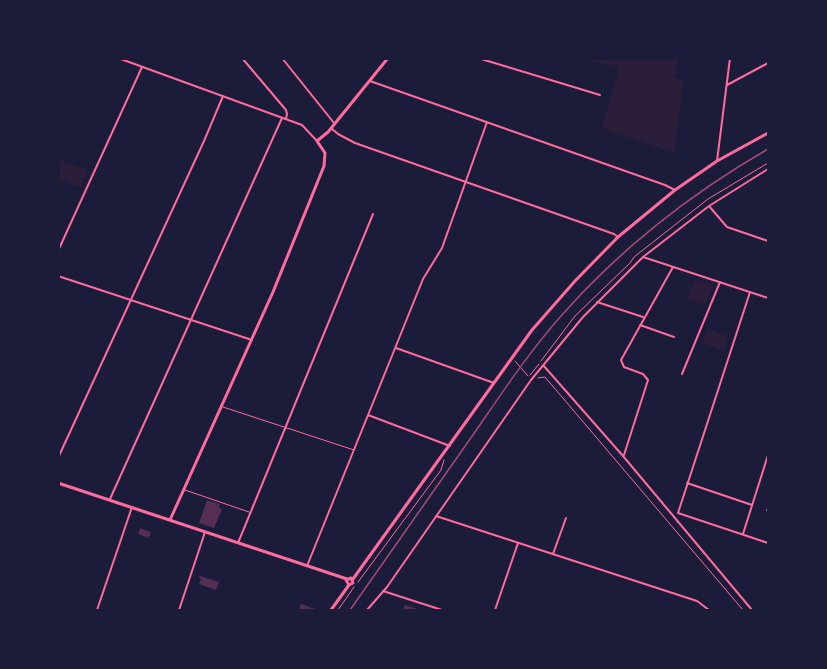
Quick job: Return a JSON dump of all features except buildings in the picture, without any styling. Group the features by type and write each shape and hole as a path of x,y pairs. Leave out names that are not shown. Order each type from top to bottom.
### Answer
{"street":[{"path":"118,58 302,125 325,153 324,166 252,340 170,520"},
{"path":"110,500 284,119 286,110 242,58"},
{"path":"282,58 334,123"},
{"path":"317,141 328,132 388,58"},
{"path":"478,58 600,95"},
{"path":"495,64 497,58"},
{"path":"717,161 730,58"},
{"path":"727,85 768,63"},
{"path":"58,251 141,67"},
{"path":"370,81 675,190"},
{"path":"58,458 223,96"},
{"path":"307,566 429,269 438,255 487,122"},
{"path":"331,128 355,142 615,234 618,237"},
{"path":"331,610 349,585 353,584 353,579 532,330 575,281 618,237 675,190 717,161 768,133"},
{"path":"367,610 383,591 543,365 597,302 643,257 709,206 768,169"},
{"path":"709,206 726,227 768,241"},
{"path":"238,543 373,214"},
{"path":"643,257 768,298"},
{"path":"623,456 648,380 643,374 622,365 622,357 673,267"},
{"path":"58,276 252,340"},
{"path":"682,374 720,282"},
{"path":"673,516 678,513 750,292"},
{"path":"597,302 644,317"},
{"path":"640,325 674,337"},
{"path":"396,348 494,383"},
{"path":"543,365 623,456 752,610"},
{"path":"368,416 450,446"},
{"path":"743,534 768,455"},
{"path":"58,483 307,566 353,579"},
{"path":"687,483 752,505"},
{"path":"97,610 132,507"},
{"path":"678,513 768,543"},
{"path":"436,516 697,601 709,610"},
{"path":"553,554 566,518"},
{"path":"179,610 205,532"},
{"path":"495,610 518,543"},
{"path":"347,579 349,585"},
{"path":"383,591 442,610"},
{"path":"425,610 426,605"}],"lane":[{"path":"221,406 355,450"},
{"path":"183,489 251,513"}],"path":[{"path":"515,361 528,376"},
{"path":"537,379 545,377 743,610"},
{"path":"338,610 441,471 448,454"}],"shaded area":[{"path":"581,59 678,59 675,78 684,80 674,153 602,128 619,67"},
{"path":"59,160 87,170 80,187 59,180"},
{"path":"695,280 712,285 713,288 705,305 687,299"},
{"path":"708,329 729,337 724,351 702,343"}],"railway":[{"path":"350,610 516,373 561,316 632,245 658,224 711,185 768,149"}]}
